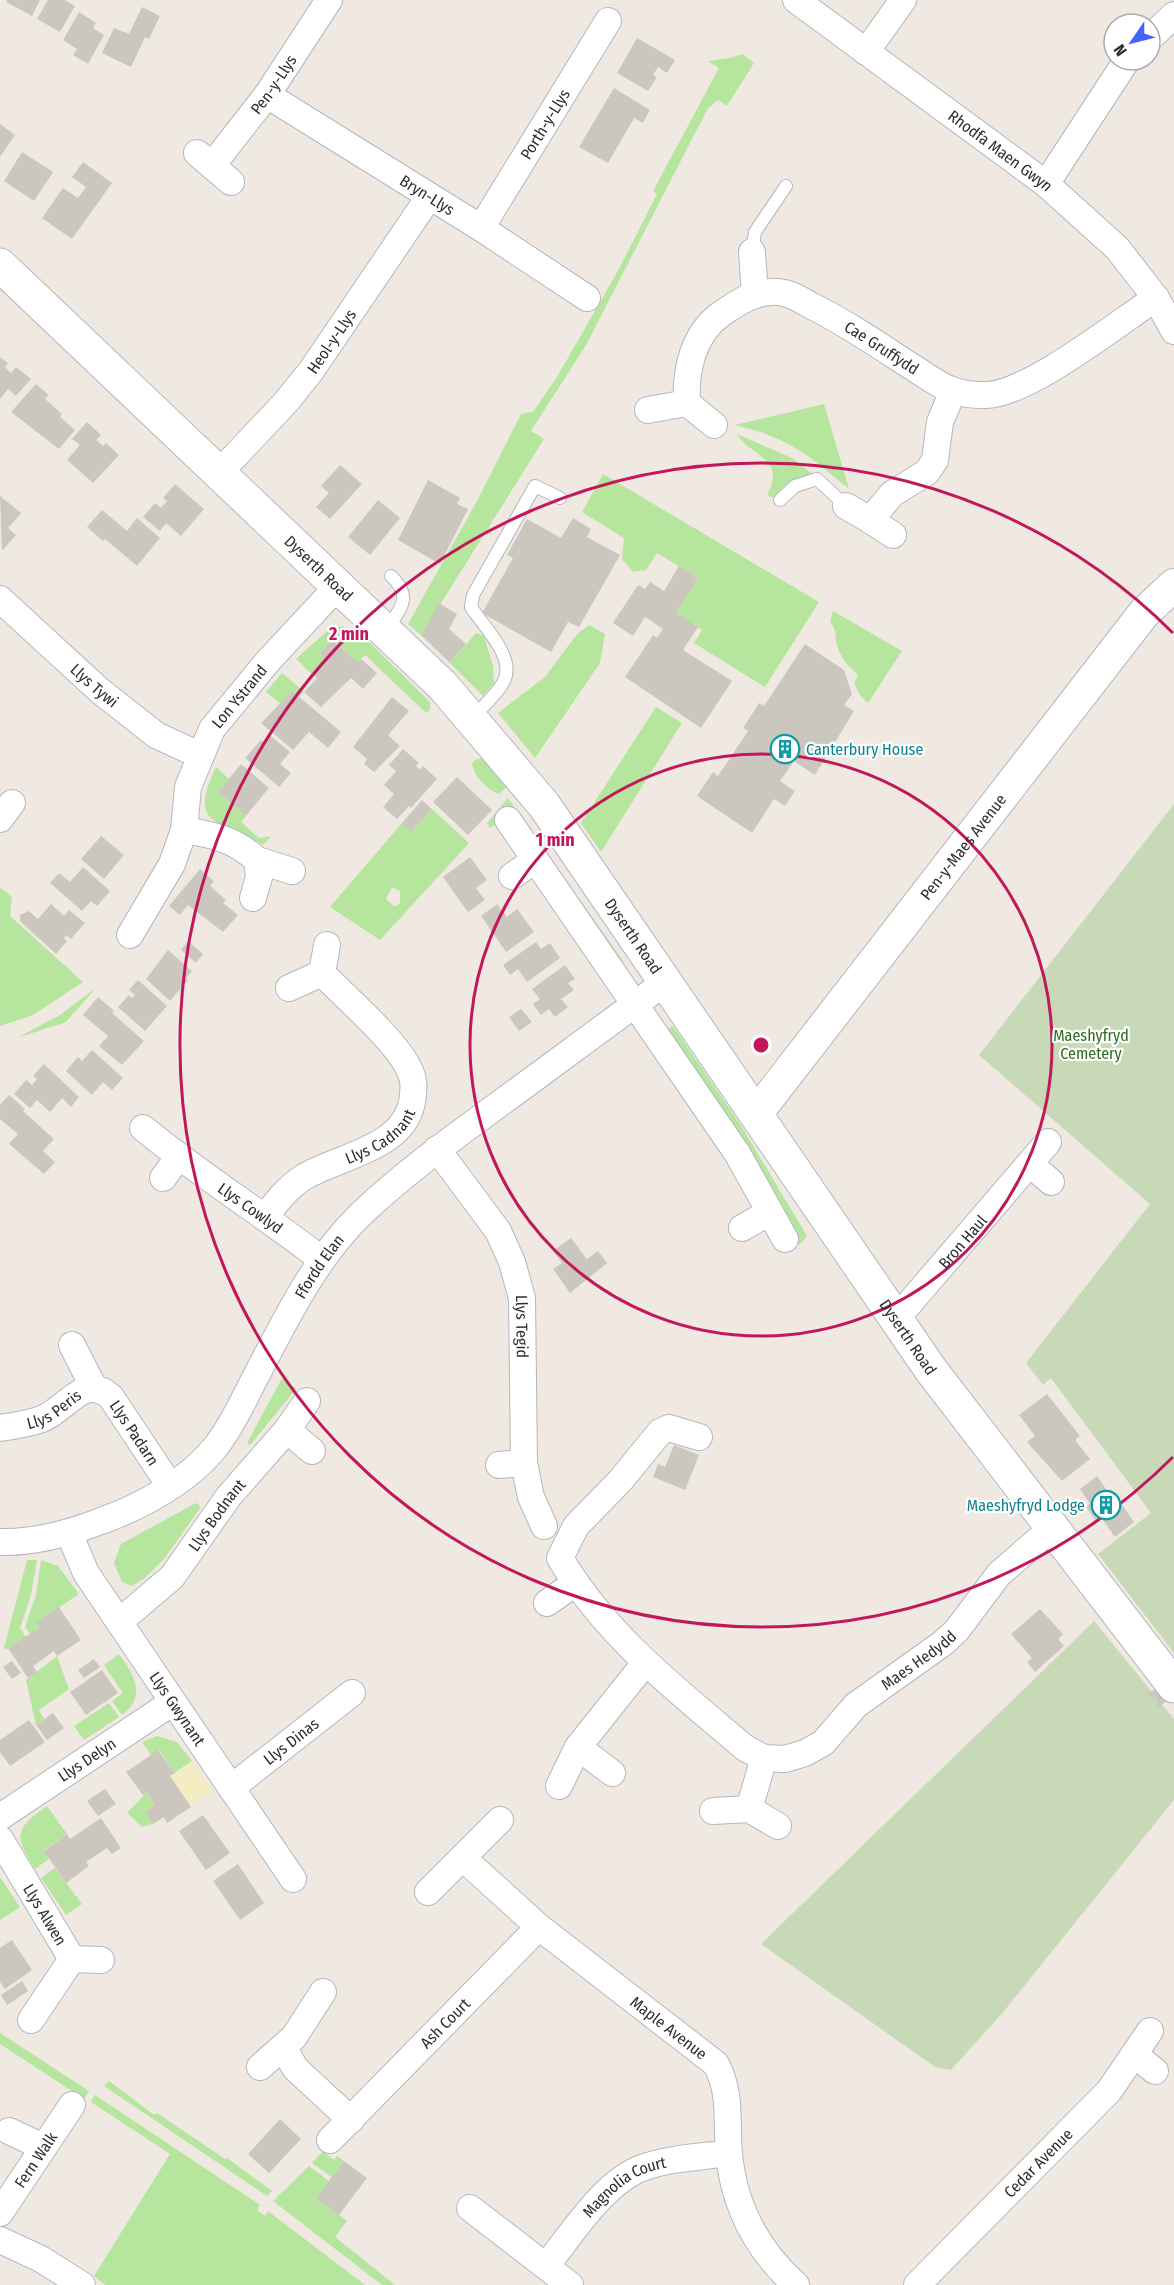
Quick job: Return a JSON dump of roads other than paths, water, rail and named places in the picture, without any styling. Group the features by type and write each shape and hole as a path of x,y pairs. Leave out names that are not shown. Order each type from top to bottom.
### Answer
{"main road":[{"name":"Dyserth Road","path":"0,265 443,686 544,805 931,1370 1174,1686"}],"street":[{"name":"Pen-y-Llys","path":"231,182 205,159 267,95 328,0"},
{"name":"Rhodfa Maen Gwyn","path":"796,0 1046,184 1117,248 1156,298 1174,331"},
{"path":"866,52 903,0"},
{"path":"1162,26 1174,15"},
{"name":"Porth-y-Llys","path":"481,228 608,21"},
{"path":"1046,184 1119,72"},
{"name":"Bryn-Llys","path":"267,95 481,228 587,298"},
{"name":"Heol-y-Llys","path":"220,472 286,402 311,371 429,197"},
{"path":"752,252 755,295"},
{"name":"Cae Gruffydd","path":"687,403 686,380 697,343 713,320 741,300 771,291 788,294 837,319 953,391 985,396 1012,392 1156,298"},
{"path":"870,520 892,494 927,472 935,460 940,422 953,391"},
{"path":"648,410 687,403 714,425"},
{"path":"846,506 893,535"},
{"name":"Pen-y-Maes Avenue","path":"756,1114 1144,613 1174,585"},
{"name":"Lon Ystrand","path":"130,935 172,864 184,830 188,787 199,755 212,729 269,660 338,586"},
{"name":"Llys Tywi","path":"0,599 116,703 156,735 199,755"},
{"path":"508,820 736,1153 785,1239"},
{"path":"184,830 219,836 241,845 257,860 292,871"},
{"path":"253,898 260,877 257,860"},
{"path":"512,876 536,860"},
{"path":"289,988 321,973 327,945"},
{"name":"Llys Cadnant","path":"266,1216 292,1185 306,1176 387,1138 403,1124 411,1106 415,1087 409,1067 395,1048 321,973"},
{"name":"Ffordd Elan","path":"0,1542 69,1533 120,1515 170,1486 195,1468 216,1446 234,1421 254,1378 321,1259 358,1218 391,1186 437,1149 666,982"},
{"name":"Llys Cowlyd","path":"143,1128 178,1158 266,1216 321,1259"},
{"name":"Bron Haul","path":"896,1319 1048,1142"},
{"name":"Llys Tegid","path":"437,1149 498,1232 512,1262 522,1298 524,1463 531,1497 544,1526"},
{"path":"163,1178 178,1158"},
{"path":"1030,1164 1051,1182"},
{"path":"742,1228 770,1212"},
{"name":"Llys Peris","path":"0,1428 44,1418 62,1408 79,1392 94,1388 72,1345"},
{"name":"Llys Padarn","path":"94,1388 102,1390 111,1397 170,1486"},
{"name":"Llys Bodnant","path":"119,1622 171,1577 229,1496 287,1430 307,1401"},
{"path":"699,1437 669,1428 660,1432 620,1481 576,1526 560,1558 575,1583 603,1620 645,1663 745,1748 764,1758 749,1809"},
{"path":"287,1430 312,1451"},
{"path":"499,1466 524,1463"},
{"name":"Maes Hedydd","path":"764,1758 785,1759 805,1753 823,1743 856,1705 943,1643 957,1630 999,1574 1051,1529"},
{"name":"Llys Gwynant","path":"69,1533 86,1573 293,1879"},
{"path":"547,1603 575,1583"},
{"path":"559,1786 578,1747 645,1663"},
{"name":"Llys Dinas","path":"231,1788 352,1693"},
{"name":"Llys Delyn","path":"0,1817 173,1702"},
{"path":"578,1747 612,1773"},
{"path":"713,1811 749,1809 778,1826"},
{"path":"428,1892 500,1820"},
{"name":"Llys Alwen","path":"0,1839 72,1959 32,2020"},
{"name":"Maple Avenue","path":"463,1858 539,1927 716,2064 723,2077 729,2105 729,2153 735,2190 749,2226 769,2258 796,2285"},
{"name":"Ash Court","path":"330,2140 539,1927"},
{"path":"72,1959 101,1960"},
{"path":"260,2067 284,2048 303,2025 323,1992"},
{"name":"Cedar Avenue","path":"917,2285 1077,2126 1109,2091 1150,2031"},
{"path":"284,2048 295,2068 351,2120"},
{"path":"1134,2054 1155,2071"},
{"name":"Fern Walk","path":"0,2213 72,2106"},
{"path":"9,2131 43,2147"},
{"name":"Magnolia Court","path":"546,2266 601,2198 630,2174 643,2167 671,2161 729,2153"},
{"path":"470,2208 570,2285"},
{"path":"0,2240 40,2259 82,2285"}],"lane":[{"path":"752,252 755,232 786,186"},
{"path":"780,500 795,486 817,479 846,506"},
{"path":"472,718 505,679 506,663 497,644 471,607 473,595 534,486 560,498"},
{"path":"386,632 404,602 405,595 403,587 391,576"}],"place":[{"name":"Canterbury House","path":"785,749"},
{"name":"Maeshyfryd Lodge","path":"1106,1505"}],"park label":[{"name":"Maeshyfryd Cemetery","path":"1091,1044"}]}
